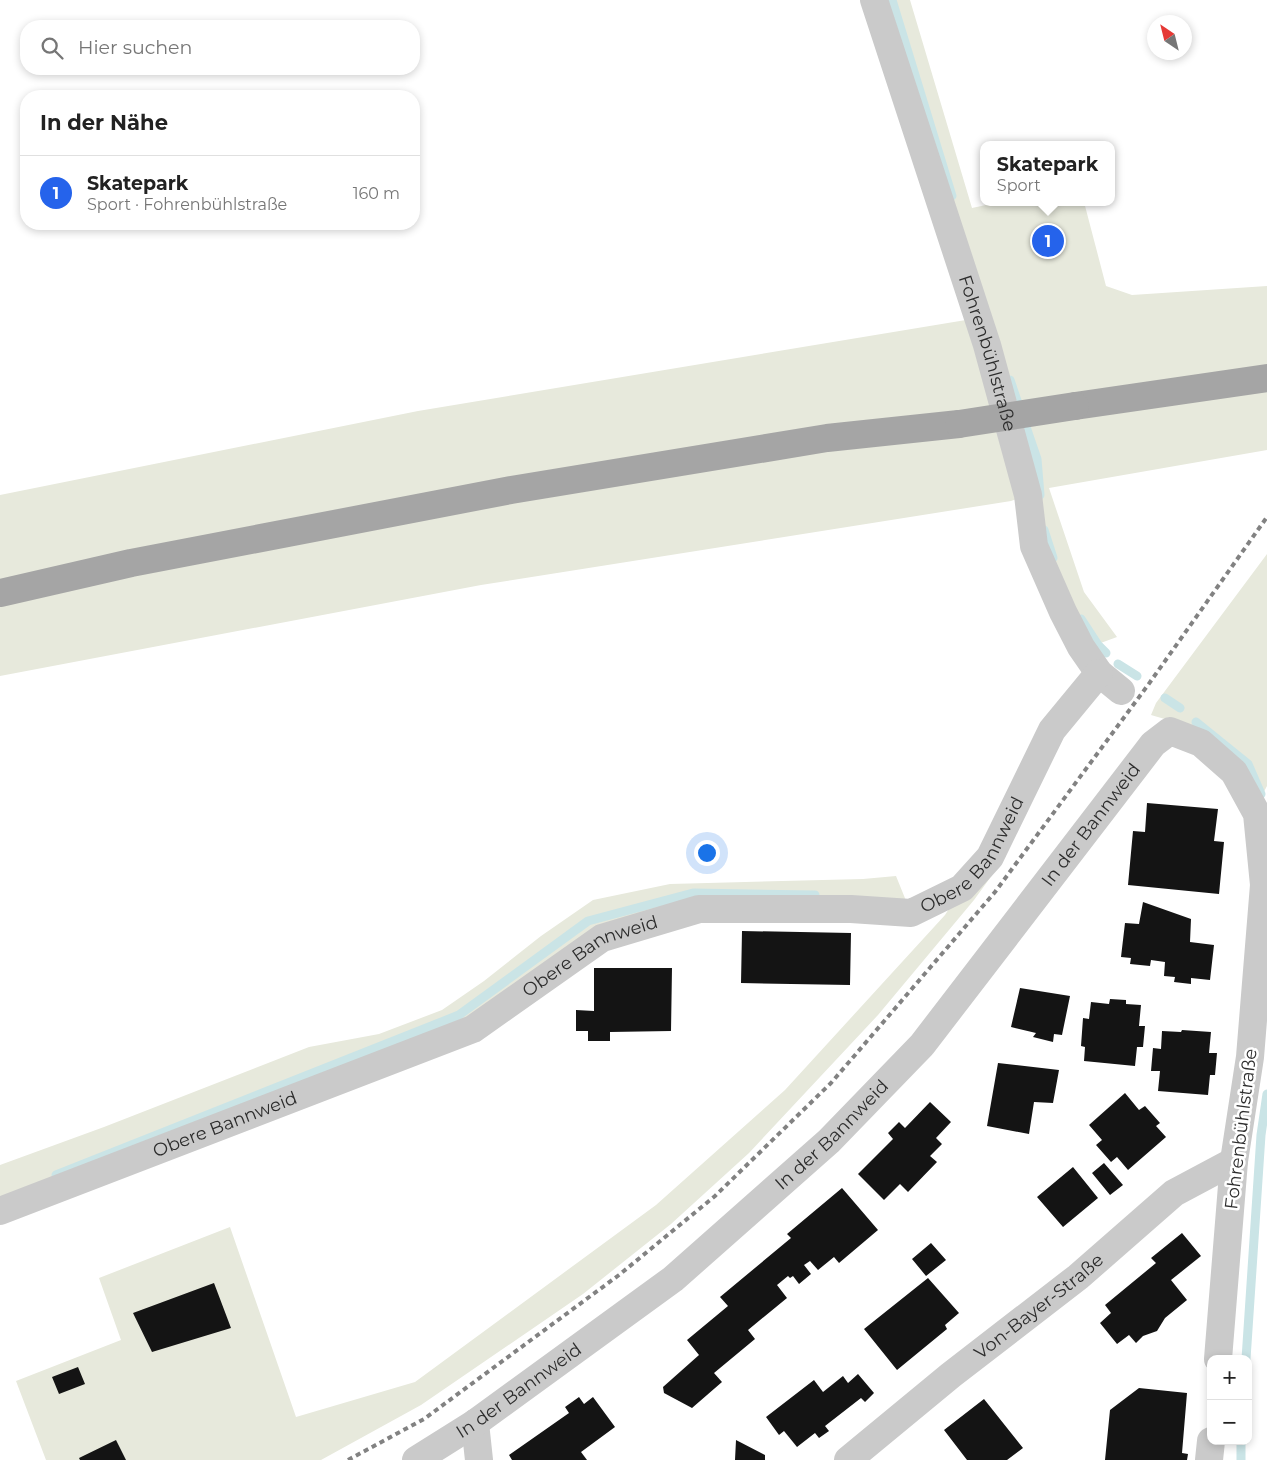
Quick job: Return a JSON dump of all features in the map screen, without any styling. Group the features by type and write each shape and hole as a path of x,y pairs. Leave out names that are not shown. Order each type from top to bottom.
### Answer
{"main road":[{"path":"0,593 131,563 510,490 827,438 959,424 1267,378"}],"street":[{"name":"Fohrenbühlstraße","path":"874,0 986,345 1028,495 1034,546 1063,612 1099,673 1121,692"},
{"name":"Obere Bannweid","path":"0,1211 473,1030 602,938 699,909 850,909 911,913 962,888 990,856 1052,730 1099,673"},
{"name":"Fohrenbühlstraße","path":"1170,731 1201,743 1234,772 1257,814 1264,885 1250,1057 1234,1161 1218,1355"},
{"name":"In der Bannweid","path":"416,1460 475,1423 673,1278 829,1141 922,1044 1152,744 1170,731"},
{"name":"Von-Bayer-Straße","path":"848,1460 951,1375 1078,1277 1174,1193 1234,1161"},
{"path":"475,1423 479,1460"},
{"path":"1210,1460 1211,1445"}],"shaded area":[{"path":"882,0 910,0 972,208 981,206 1085,206 1106,286 1132,295 1267,286 1267,450 1049,488 1084,592 1117,637 1087,648 1028,495 1011,501 481,585 0,676 0,495 418,411 978,318"},
{"path":"1267,554 1267,786 1259,801 1192,727 1151,715 1156,703"},
{"path":"1006,856 974,900 878,1015 749,1153 671,1224 583,1294 421,1405 321,1460 46,1460 16,1381 121,1340 99,1278 230,1227 296,1417 415,1382 656,1205 785,1090 945,915 962,888 990,857"},
{"path":"896,876 911,913 699,909 603,938 473,1029 0,1211 0,1165 104,1127 309,1047 379,1034 442,1010 484,981 541,936 593,900 670,884 863,879"}],"building":[{"path":"1147,803 1218,809 1214,841 1224,842 1219,894 1128,885 1133,831 1145,832"},
{"path":"1143,902 1191,919 1190,942 1214,945 1210,980 1191,978 1191,984 1174,982 1175,977 1164,976 1165,962 1151,960 1150,966 1130,964 1131,958 1121,957 1125,923 1139,924"},
{"path":"742,931 851,933 850,985 741,983"},
{"path":"594,968 672,968 671,1031 610,1032 610,1041 588,1041 588,1031 576,1031 576,1010 594,1011"},
{"path":"1020,988 1070,996 1062,1035 1054,1034 1053,1042 1033,1037 1036,1033 1011,1027"},
{"path":"1110,999 1126,1000 1126,1004 1141,1005 1139,1026 1145,1026 1143,1047 1137,1047 1135,1066 1084,1061 1085,1047 1081,1046 1083,1018 1089,1019 1091,1002 1109,1004"},
{"path":"1182,1030 1211,1032 1209,1053 1217,1053 1215,1075 1210,1075 1208,1095 1158,1091 1160,1071 1151,1071 1153,1048 1161,1049 1162,1031 1181,1032"},
{"path":"998,1063 1059,1070 1053,1103 1034,1102 1029,1134 987,1126"},
{"path":"1125,1093 1139,1110 1145,1106 1160,1123 1156,1126 1166,1137 1128,1170 1117,1157 1111,1162 1096,1145 1102,1140 1089,1125"},
{"path":"930,1102 951,1122 936,1138 942,1144 930,1156 937,1162 908,1192 900,1184 884,1200 858,1174 893,1139 888,1133 899,1122 905,1128"},
{"path":"1104,1163 1123,1185 1110,1195 1092,1173"},
{"path":"1073,1167 1098,1198 1063,1227 1037,1197"},
{"path":"842,1188 878,1230 839,1263 834,1257 818,1270 810,1261 804,1265 811,1274 799,1284 793,1276 790,1278 788,1276 777,1285 787,1298 748,1330 755,1339 714,1373 722,1382 692,1408 664,1393 663,1387 699,1355 687,1340 728,1306 720,1297 791,1238 787,1234"},
{"path":"1182,1233 1201,1256 1171,1280 1187,1300 1165,1318 1157,1331 1143,1336 1136,1343 1129,1335 1117,1344 1100,1323 1111,1313 1105,1305 1156,1263 1151,1258"},
{"path":"931,1243 946,1260 926,1276 912,1259"},
{"path":"928,1278 959,1313 945,1325 947,1329 897,1370 864,1329"},
{"path":"214,1283 231,1328 152,1352 133,1313"},
{"path":"78,1367 85,1384 59,1394 52,1377"},
{"path":"858,1374 874,1393 865,1402 861,1398 825,1426 829,1431 819,1438 815,1433 797,1447 784,1431 779,1435 766,1417 814,1380 823,1392 843,1376 848,1383"},
{"path":"1139,1388 1187,1393 1182,1453 1188,1454 1187,1460 1105,1460 1110,1410"},
{"path":"579,1397 584,1404 593,1397 615,1427 581,1452 587,1460 512,1460 509,1455 569,1413 565,1407"},
{"path":"984,1399 1023,1448 1007,1460 967,1460 944,1430"},
{"path":"116,1440 126,1460 80,1460 79,1458"},
{"path":"736,1440 765,1455 765,1460 735,1460"}],"waterway":[{"path":"892,0 952,196"},
{"path":"1010,380 1037,459 1040,495"},
{"path":"1044,530 1053,558"},
{"path":"1081,619 1098,645 1106,653"},
{"path":"1118,664 1137,676"},
{"path":"1165,698 1180,708"},
{"path":"1196,722 1248,764 1261,794"},
{"path":"56,1175 459,1015 588,921 693,893 815,895"},
{"path":"1246,1355 1261,1135 1267,1094"},
{"path":"1241,1445 1241,1460"}],"railway":[{"path":"348,1460 424,1419 619,1275 715,1196 831,1083 995,892 1148,685 1267,517"}],"place":[{"name":"Skatepark","path":"1048,241"}]}
